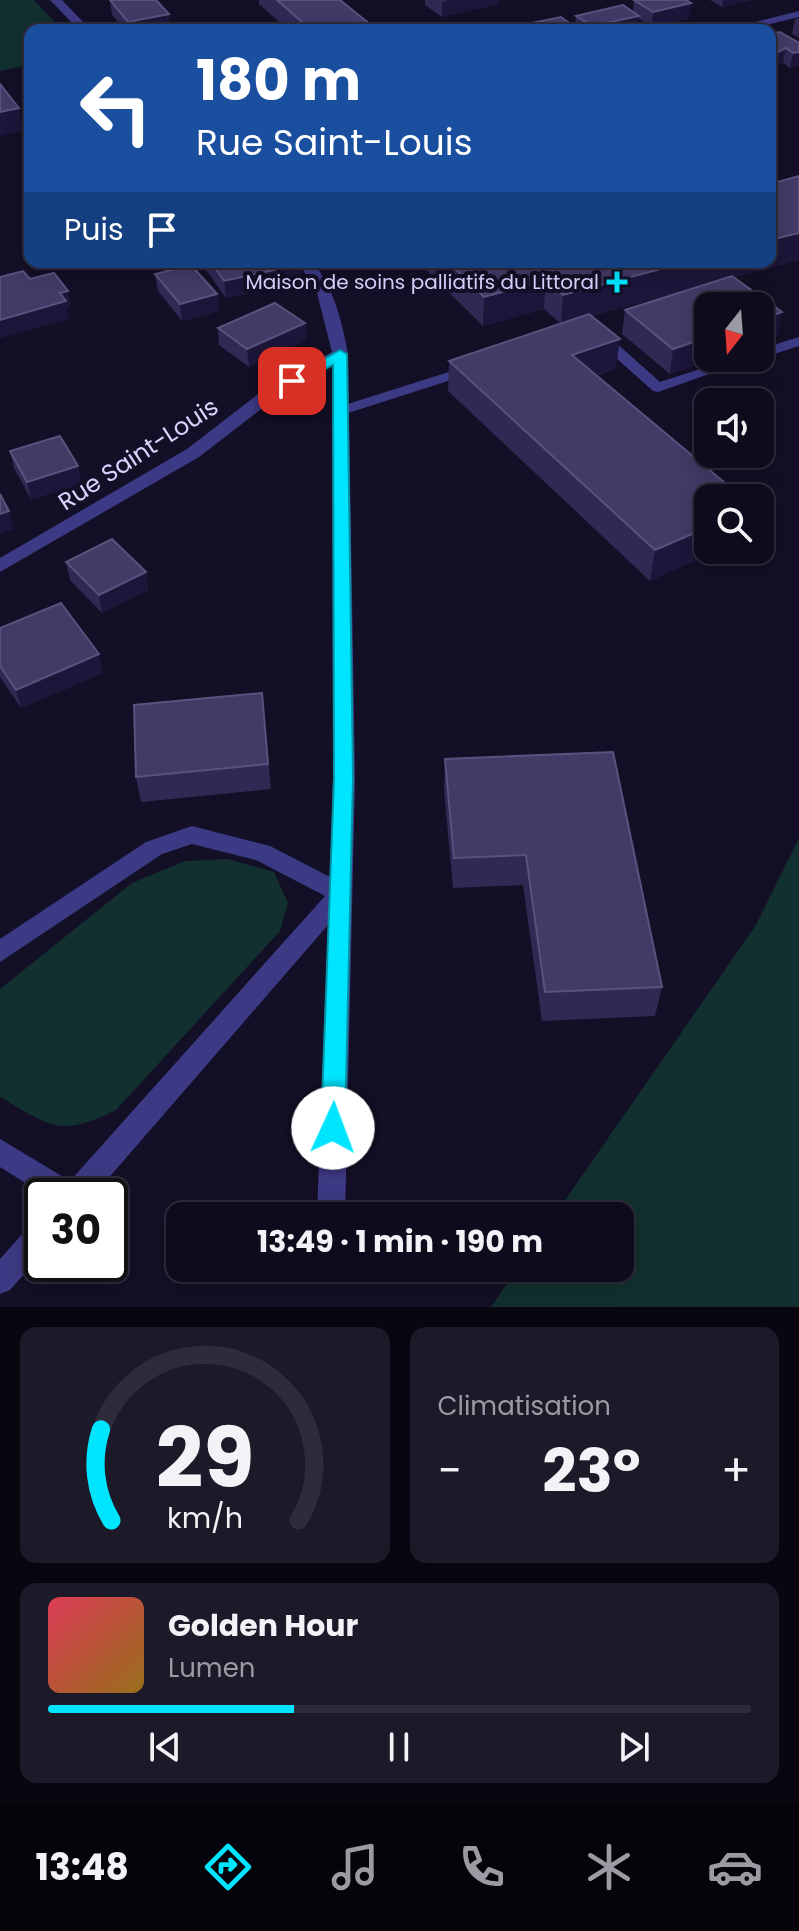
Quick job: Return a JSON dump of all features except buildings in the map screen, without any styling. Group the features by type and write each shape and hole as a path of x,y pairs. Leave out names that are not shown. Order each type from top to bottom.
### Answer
{"street":[{"path":"56,0 79,24"},
{"path":"792,0 799,4"},
{"path":"756,24 799,14"},
{"path":"311,268 317,274 336,328 340,354 344,778 331,1202"},
{"name":"Rue Saint-Louis","path":"0,566 193,453 268,395 340,354"},
{"path":"0,952 154,848 192,835 262,852 341,894"},
{"path":"88,1178 341,894"},
{"path":"0,1152 43,1178"},
{"path":"0,1280 24,1253"}],"lane":[{"path":"579,334 594,330 658,388 706,372"},
{"path":"774,349 799,341"},
{"path":"340,411 489,363"}],"green space":[{"path":"0,0 34,0 56,24 24,24 24,66 0,71"},
{"path":"799,838 799,1307 491,1307 508,1282 634,1282 634,1202 564,1202 756,925"},
{"path":"228,859 274,872 288,903 280,931 116,1110 81,1124 56,1125 32,1116 0,1097 0,989 132,883 185,861"}],"place":[{"name":"Maison de soins palliatifs du Littoral","path":"617,282"}],"route":[{"path":"292,381 340,354 344,778 333,1128"}]}
